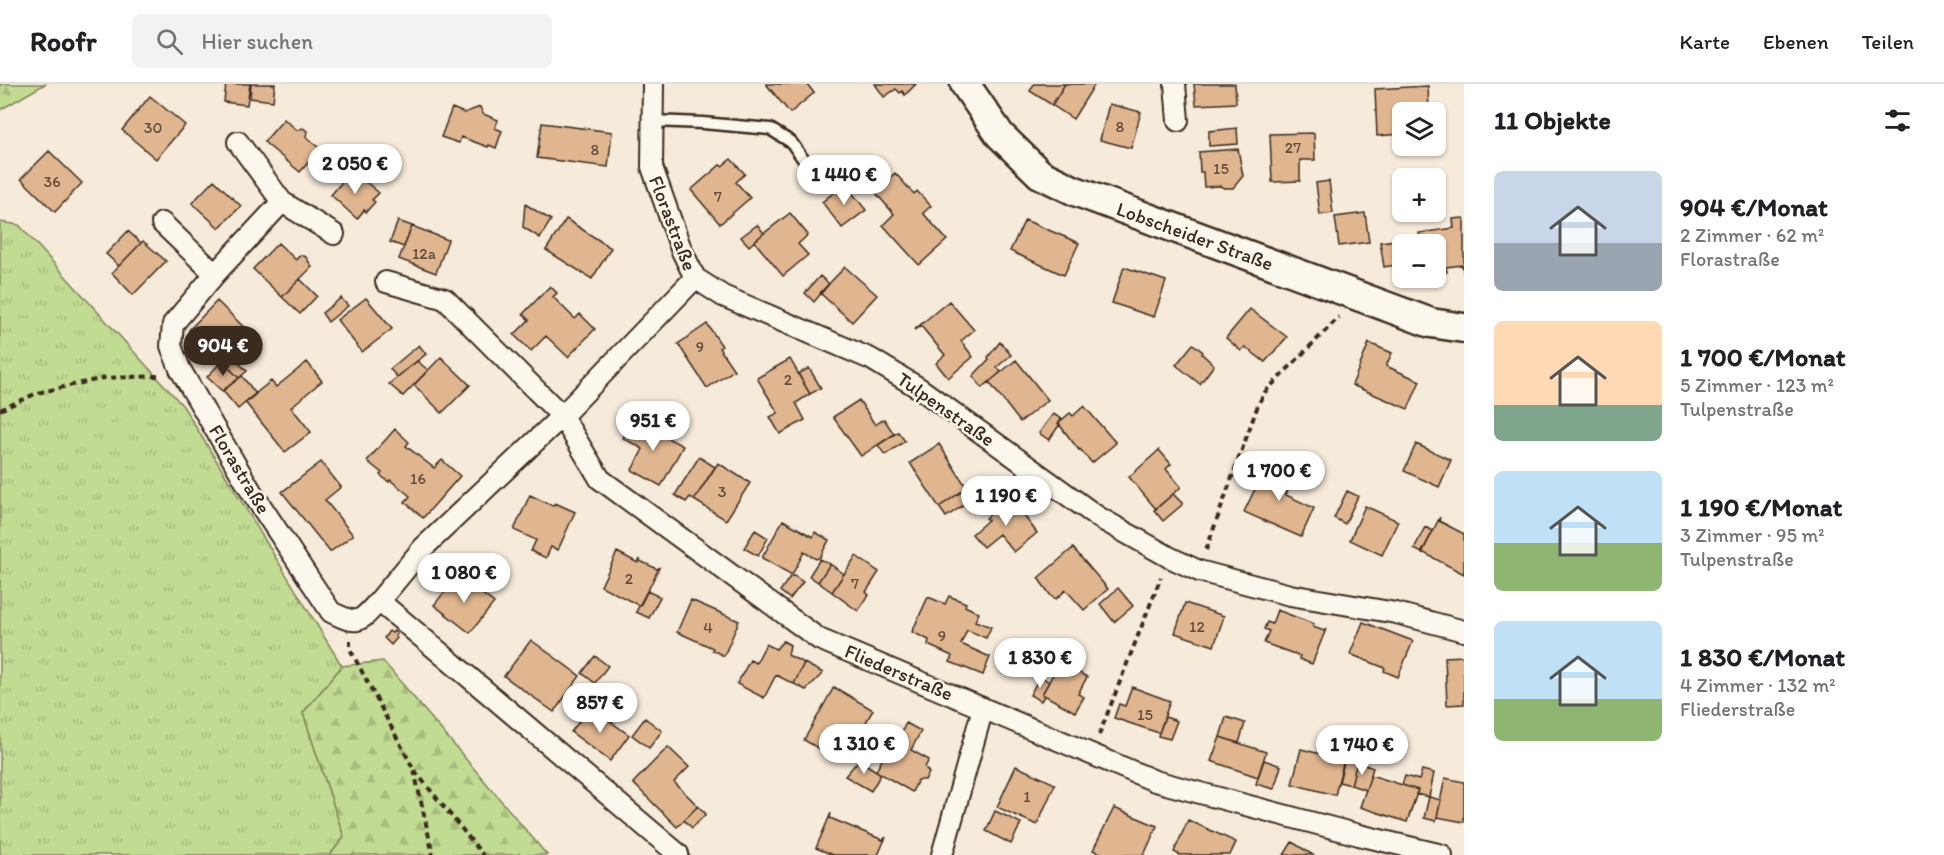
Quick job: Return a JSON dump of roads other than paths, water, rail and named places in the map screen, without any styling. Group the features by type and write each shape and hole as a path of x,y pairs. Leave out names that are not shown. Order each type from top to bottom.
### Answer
{"street":[{"name":"Florastraße","path":"282,202 215,274 173,324 171,346 180,369 251,491 331,612 349,621 363,619 423,548 562,416 695,278 681,249 652,167 651,84"},
{"name":"Lobscheider Straße","path":"965,84 1000,135 1040,174 1066,187 1431,323 1464,328"},
{"path":"1175,84 1178,121"},
{"path":"238,142 282,202 334,234"},
{"path":"162,223 215,274"},
{"name":"Tulpenstraße","path":"695,278 723,296 871,359 919,388 1098,517 1168,557 1199,571 1290,595 1396,613 1464,631"},
{"path":"386,282 445,299 562,416"},
{"name":"Fliederstraße","path":"562,416 600,479 819,639 1155,781 1359,836 1442,855"},
{"path":"379,601 678,854"},
{"path":"942,855 983,708"}],"lane":[{"path":"653,121 770,129 791,142 806,163"}]}
